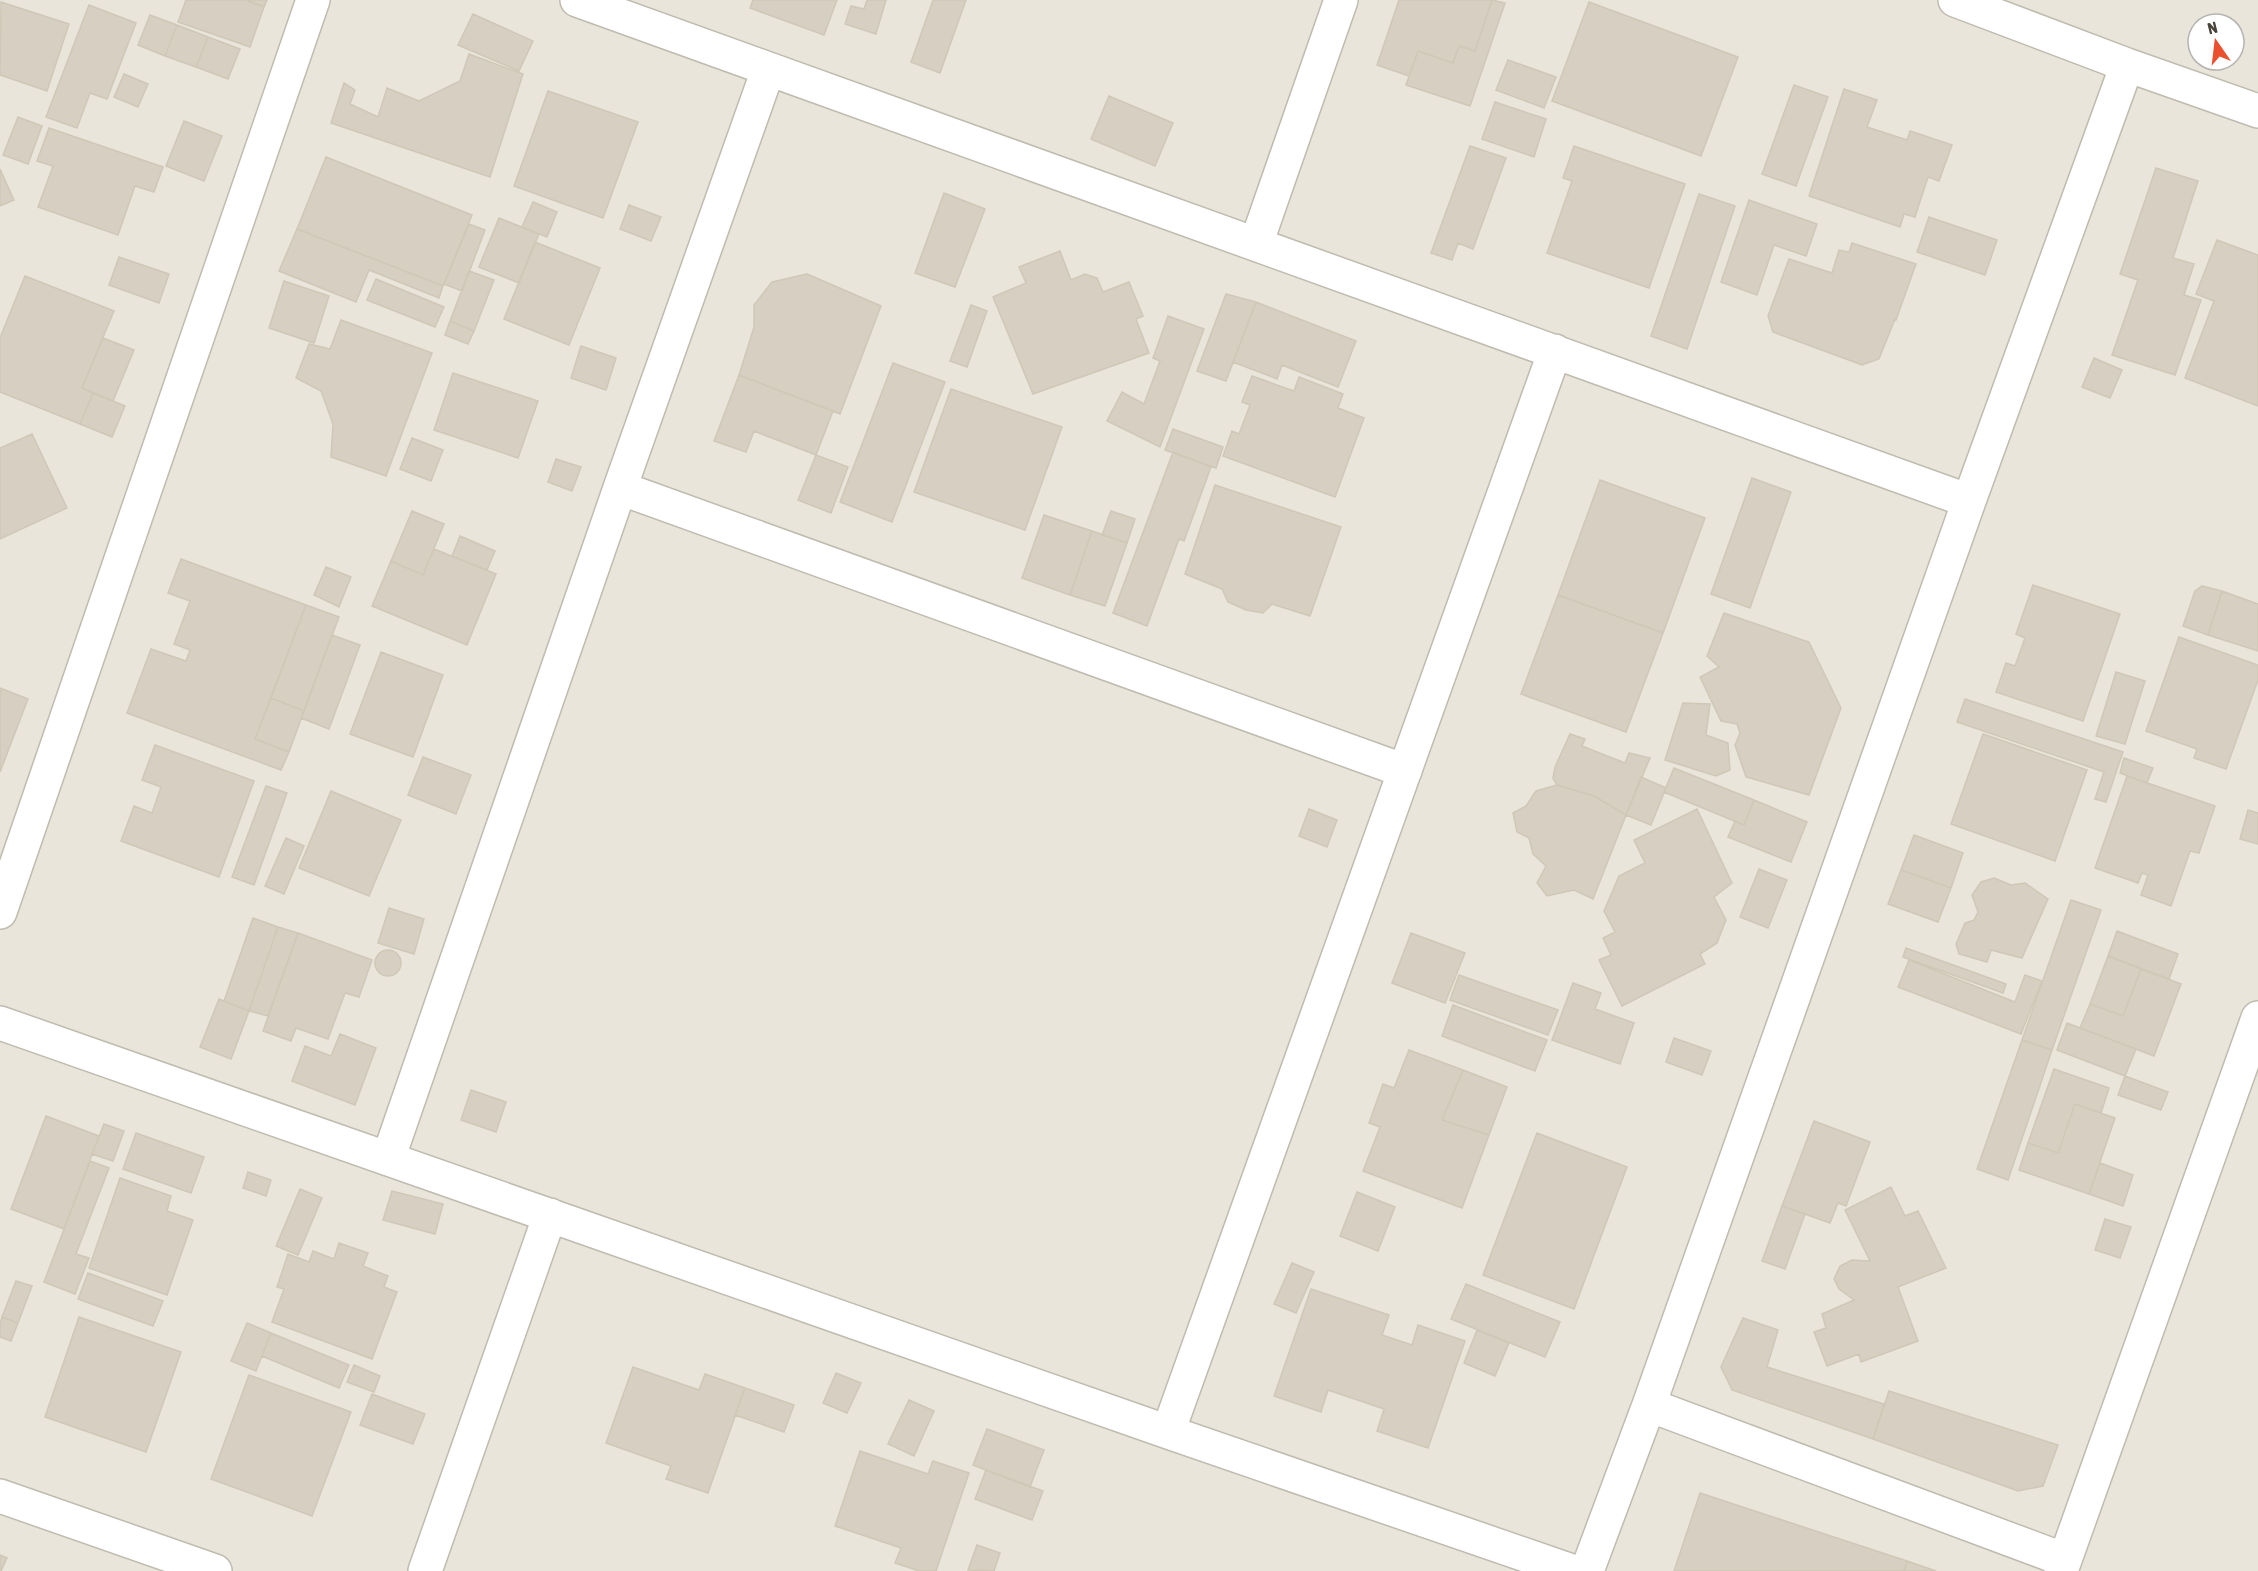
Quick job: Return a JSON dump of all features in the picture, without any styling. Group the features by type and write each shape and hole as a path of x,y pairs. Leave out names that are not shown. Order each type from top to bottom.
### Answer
{"street":[{"path":"0,912 313,0"},
{"path":"577,0 1969,501"},
{"path":"1256,244 1341,0"},
{"path":"1955,0 2127,65 2258,111"},
{"path":"1587,1571 1649,1405 1969,501 2127,65"},
{"path":"388,1159 620,488 768,70"},
{"path":"1168,1432 1555,351"},
{"path":"620,488 1405,771"},
{"path":"1649,1405 2063,1565 2258,1018"},
{"path":"0,1023 1572,1571"},
{"path":"425,1571 550,1215"},
{"path":"0,1496 215,1571"}],"shaded area":[{"path":"0,0 2258,0 2258,1571 0,1571"}],"building":[{"path":"186,0 246,0 264,7 250,47 178,22"},
{"path":"246,0 267,0 264,7"},
{"path":"753,0 837,0 824,35 750,8"},
{"path":"867,0 886,0 876,34 845,24 851,6 864,9"},
{"path":"933,0 966,0 940,73 911,62"},
{"path":"1399,0 1492,0 1475,51 1459,46 1453,63 1418,51 1409,76 1377,65"},
{"path":"1492,0 1505,3 1470,106 1406,85 1418,51 1453,63 1459,46 1475,51"},
{"path":"1,2 69,24 47,91 0,75"},
{"path":"1589,2 1738,57 1701,156 1552,101"},
{"path":"89,5 136,23 107,99 90,93 77,128 46,117"},
{"path":"473,14 533,41 519,71 458,45"},
{"path":"150,15 177,25 165,56 138,45"},
{"path":"177,25 208,37 196,67 165,56"},
{"path":"208,37 240,49 228,79 196,67"},
{"path":"469,54 523,74 490,177 331,123 344,83 355,90 350,104 378,117 387,88 419,101 460,81"},
{"path":"1508,60 1556,77 1544,108 1496,90"},
{"path":"124,74 148,84 138,107 114,97"},
{"path":"1794,85 1828,97 1796,186 1762,174"},
{"path":"1844,89 1877,100 1867,127 1907,140 1910,131 1952,145 1939,181 1928,177 1915,217 1904,214 1900,227 1809,196"},
{"path":"548,91 638,122 603,218 514,186"},
{"path":"1109,96 1173,123 1155,166 1091,139"},
{"path":"1495,102 1546,119 1534,157 1482,139"},
{"path":"18,117 42,126 28,164 3,155"},
{"path":"184,121 222,136 204,181 166,166"},
{"path":"49,128 163,167 154,192 135,186 118,235 38,207 53,166 37,161"},
{"path":"1470,146 1506,158 1473,249 1458,243 1452,260 1431,253"},
{"path":"1574,146 1685,184 1649,288 1547,253 1572,181 1563,178"},
{"path":"326,157 472,215 443,286 297,229"},
{"path":"2156,168 2198,181 2173,258 2194,264 2184,295 2201,300 2175,375 2112,355 2138,280 2120,274"},
{"path":"0,169 14,200 0,206"},
{"path":"944,193 985,209 955,287 915,273"},
{"path":"1699,194 1735,206 1687,349 1651,336"},
{"path":"1749,200 1817,224 1806,256 1774,245 1757,295 1721,282"},
{"path":"533,202 557,212 547,237 522,227"},
{"path":"629,205 661,217 651,241 620,229"},
{"path":"1929,217 1997,240 1985,275 1917,252"},
{"path":"499,218 539,234 519,283 479,267"},
{"path":"469,224 485,230 462,291 444,284"},
{"path":"297,229 443,286 439,298 369,270 356,302 279,271"},
{"path":"2217,240 2258,255 2258,406 2185,378 2214,301 2196,294"},
{"path":"535,242 600,268 569,345 504,319"},
{"path":"1852,243 1916,264 1879,359 1862,365 1773,332 1768,316 1789,259 1832,273 1839,250 1849,252"},
{"path":"1060,251 1071,280 1085,274 1097,278 1103,292 1129,282 1143,316 1136,319 1149,353 1033,394 993,297 1026,283 1019,267"},
{"path":"119,257 169,274 159,303 109,285"},
{"path":"469,271 494,280 474,331 450,321"},
{"path":"807,274 881,306 840,414 739,375 754,327 754,305 772,282"},
{"path":"25,276 114,311 82,388 93,393 80,424 0,392 0,338"},
{"path":"376,279 444,307 435,327 367,300"},
{"path":"284,281 329,296 314,343 269,328"},
{"path":"1226,294 1256,302 1226,381 1197,371"},
{"path":"1256,302 1356,341 1338,387 1282,365 1277,379 1233,362"},
{"path":"971,305 987,311 967,367 950,361"},
{"path":"1168,316 1204,329 1160,447 1107,421 1122,392 1144,404 1160,361 1153,358"},
{"path":"341,320 432,353 386,476 331,457 333,424 321,391 296,378 309,344 330,349"},
{"path":"450,321 474,331 468,344 445,335"},
{"path":"103,338 134,350 113,401 82,388"},
{"path":"581,346 616,358 606,390 571,378"},
{"path":"2094,358 2122,370 2110,398 2082,387"},
{"path":"893,363 945,382 892,522 840,502"},
{"path":"453,373 538,401 518,458 434,430"},
{"path":"739,375 833,411 816,455 754,431 746,452 714,441"},
{"path":"1252,376 1294,391 1299,377 1343,394 1338,408 1364,418 1335,497 1223,456 1232,431 1239,434 1250,405 1242,402"},
{"path":"951,389 1062,427 1025,530 914,492"},
{"path":"93,393 125,406 112,437 80,424"},
{"path":"1173,429 1223,447 1216,468 1165,450"},
{"path":"32,434 67,508 0,539 0,448"},
{"path":"412,438 443,450 431,481 400,469"},
{"path":"1173,452 1211,467 1184,541 1179,539 1147,626 1113,613"},
{"path":"816,455 848,467 831,513 798,500"},
{"path":"556,459 581,467 572,491 548,482"},
{"path":"1752,478 1791,492 1750,608 1711,594"},
{"path":"1600,480 1705,518 1663,633 1558,595"},
{"path":"1215,485 1341,527 1310,616 1272,604 1263,613 1246,610 1228,602 1222,589 1185,574"},
{"path":"412,511 444,524 423,575 391,561"},
{"path":"1111,511 1135,519 1127,543 1102,535"},
{"path":"1044,515 1092,531 1070,595 1022,578"},
{"path":"1092,531 1127,543 1105,606 1070,595"},
{"path":"460,536 495,551 487,570 452,556"},
{"path":"434,549 496,574 467,645 372,606 391,561 423,575"},
{"path":"181,559 306,605 255,739 289,752 281,770 127,713 151,649 186,661 190,650 174,644 190,601 168,593"},
{"path":"326,567 351,577 339,607 314,595"},
{"path":"2033,585 2120,614 2083,721 1996,692 2006,663 2015,666 2025,638 2016,634"},
{"path":"2202,586 2222,591 2208,635 2183,626 2195,591"},
{"path":"2222,591 2258,604 2258,651 2208,635"},
{"path":"1558,595 1663,633 1626,732 1521,694"},
{"path":"306,605 339,617 304,711 271,698"},
{"path":"1724,613 1809,642 1841,708 1809,795 1746,777 1735,745 1740,733 1737,724 1721,721 1700,677 1719,667 1707,656"},
{"path":"332,635 360,645 329,729 301,718"},
{"path":"2179,637 2258,665 2258,680 2226,769 2194,758 2197,749 2146,731"},
{"path":"381,652 443,675 413,757 350,734"},
{"path":"2116,672 2145,681 2125,744 2096,736"},
{"path":"0,688 28,699 0,772"},
{"path":"271,698 304,711 289,752 255,739"},
{"path":"1965,699 2123,752 2106,802 2095,799 2104,772 1957,722"},
{"path":"1683,703 1710,704 1706,735 1728,743 1730,770 1716,776 1665,760"},
{"path":"1570,734 1585,739 1582,746 1625,763 1629,753 1650,758 1626,815 1594,796 1557,785 1553,778 1555,767"},
{"path":"1983,734 2087,770 2055,861 1951,824"},
{"path":"155,745 254,781 219,877 121,841 134,806 152,813 161,787 142,780"},
{"path":"423,757 471,775 456,814 408,795"},
{"path":"2124,758 2153,768 2147,783 2120,773"},
{"path":"1674,768 1754,800 1744,825 1664,792"},
{"path":"2127,776 2215,806 2199,853 2190,851 2171,906 2141,895 2148,875 2142,873 2138,883 2095,868"},
{"path":"1641,777 1666,788 1651,825 1626,815"},
{"path":"1557,785 1594,796 1626,815 1593,899 1574,890 1547,896 1537,883 1546,866 1533,854 1529,838 1517,832 1513,813 1526,806 1536,791"},
{"path":"266,786 287,793 254,885 232,877"},
{"path":"331,791 401,820 369,896 299,868"},
{"path":"1754,800 1807,822 1791,862 1728,837 1735,821 1744,825"},
{"path":"1309,809 1337,820 1327,847 1299,836"},
{"path":"1697,809 1732,883 1714,897 1726,920 1717,943 1700,954 1705,964 1622,1006 1599,960 1611,955 1603,938 1615,932 1604,911 1619,876 1645,863 1634,840"},
{"path":"2248,810 2258,813 2258,844 2240,839"},
{"path":"1914,835 1963,853 1951,888 1901,870"},
{"path":"286,838 304,846 284,894 265,886"},
{"path":"1759,869 1787,880 1768,928 1740,917"},
{"path":"1901,870 1951,888 1938,922 1888,904"},
{"path":"1994,878 2011,885 2025,883 2048,899 2022,958 1991,950 1987,962 1959,954 1956,944 1965,923 1974,920 1978,912 1972,895 1981,882"},
{"path":"2071,900 2101,910 2052,1050 2022,1040"},
{"path":"389,908 424,919 414,954 378,943"},
{"path":"253,918 278,927 249,1011 224,1001"},
{"path":"278,927 298,933 268,1016 249,1011"},
{"path":"2117,931 2178,954 2169,979 2108,956"},
{"path":"298,933 372,960 359,997 345,993 328,1039 296,1028 291,1041 263,1031"},
{"path":"1411,933 1465,953 1445,1003 1392,983"},
{"path":"1906,948 2006,984 2003,993 1903,957"},
{"path":"388,950 397,954 401,963 397,972 388,976 379,972 375,963 379,954"},
{"path":"2108,956 2141,969 2123,1016 2090,1004"},
{"path":"1909,960 2015,1002 2025,975 2042,981 2021,1034 1898,987"},
{"path":"2141,969 2181,984 2154,1056 2080,1028 2090,1004 2123,1016"},
{"path":"1459,975 1558,1010 1548,1035 1450,1000"},
{"path":"1573,983 1601,993 1595,1009 1634,1023 1620,1064 1552,1040"},
{"path":"219,999 249,1011 231,1059 200,1047"},
{"path":"1453,1005 1547,1040 1535,1071 1442,1036"},
{"path":"2067,1023 2136,1049 2125,1076 2057,1050"},
{"path":"340,1034 376,1048 355,1105 292,1081 305,1046 331,1056"},
{"path":"1674,1038 1711,1051 1702,1075 1666,1062"},
{"path":"2022,1040 2052,1050 2008,1180 1977,1169"},
{"path":"1409,1050 1463,1070 1442,1120 1489,1135 1462,1208 1363,1171 1380,1127 1369,1123 1383,1084 1394,1088"},
{"path":"2054,1069 2109,1088 2101,1113 2075,1104 2058,1153 2028,1143"},
{"path":"1463,1070 1507,1087 1489,1135 1442,1120"},
{"path":"2125,1076 2168,1092 2161,1110 2118,1095"},
{"path":"471,1090 506,1102 496,1132 461,1120"},
{"path":"2075,1104 2115,1118 2089,1194 2019,1170 2028,1143 2058,1153"},
{"path":"46,1116 99,1136 64,1229 11,1209"},
{"path":"1814,1121 1870,1142 1846,1206 1838,1203 1830,1223 1782,1206"},
{"path":"104,1124 124,1131 113,1161 92,1154"},
{"path":"136,1133 204,1157 191,1193 123,1169"},
{"path":"1537,1133 1627,1167 1574,1309 1483,1275"},
{"path":"90,1161 109,1168 76,1254 89,1258 75,1294 44,1282"},
{"path":"2100,1163 2133,1175 2123,1206 2089,1194"},
{"path":"248,1172 271,1180 266,1196 243,1188"},
{"path":"120,1178 171,1196 167,1211 193,1220 167,1295 89,1268"},
{"path":"1891,1187 1905,1216 1918,1211 1946,1268 1898,1287 1918,1341 1861,1362 1859,1354 1827,1366 1814,1332 1826,1328 1822,1314 1854,1300 1839,1289 1834,1279 1840,1266 1852,1260 1870,1261 1845,1210"},
{"path":"300,1189 322,1198 298,1255 276,1246"},
{"path":"392,1191 443,1204 435,1234 383,1220"},
{"path":"1357,1192 1395,1207 1378,1251 1340,1236"},
{"path":"1782,1206 1805,1214 1785,1269 1762,1261"},
{"path":"2105,1219 2131,1227 2120,1258 2095,1250"},
{"path":"339,1243 368,1253 363,1266 388,1276 384,1287 397,1292 372,1359 272,1322 284,1289 277,1287 288,1254 309,1262 313,1251 334,1259"},
{"path":"1292,1263 1314,1272 1296,1313 1274,1304"},
{"path":"88,1273 163,1301 153,1326 78,1299"},
{"path":"16,1281 32,1286 18,1323 2,1317"},
{"path":"1466,1284 1560,1322 1545,1357 1451,1319"},
{"path":"1311,1289 1389,1315 1382,1335 1412,1345 1418,1325 1465,1341 1428,1448 1377,1431 1384,1409 1328,1390 1321,1412 1274,1396"},
{"path":"2,1317 18,1323 11,1341 0,1337"},
{"path":"79,1317 181,1352 146,1452 45,1417"},
{"path":"1743,1318 1778,1330 1767,1367 1884,1404 1873,1439 1732,1390 1721,1367"},
{"path":"247,1323 271,1333 256,1371 231,1361"},
{"path":"1477,1330 1509,1343 1495,1376 1464,1363"},
{"path":"271,1333 349,1365 339,1388 262,1356"},
{"path":"354,1365 380,1376 374,1392 347,1382"},
{"path":"633,1367 699,1390 705,1374 745,1388 708,1493 666,1479 671,1466 606,1443"},
{"path":"836,1373 861,1383 847,1413 823,1403"},
{"path":"249,1375 351,1412 312,1516 211,1479"},
{"path":"745,1388 794,1405 784,1432 735,1415"},
{"path":"1889,1391 2058,1445 2043,1486 2018,1491 1873,1439"},
{"path":"372,1394 425,1414 413,1444 360,1425"},
{"path":"909,1400 934,1411 914,1456 888,1444"},
{"path":"987,1429 1044,1450 1030,1487 973,1465"},
{"path":"860,1451 928,1474 933,1461 969,1473 936,1571 919,1571 895,1563 901,1548 835,1526"},
{"path":"986,1470 1043,1491 1032,1520 975,1499"},
{"path":"1700,1493 1907,1561 1904,1571 1674,1571"},
{"path":"977,1545 1000,1553 994,1571 968,1570"},
{"path":"0,1555 7,1558 1,1571 0,1571"},
{"path":"1907,1561 1936,1571 1904,1571"}]}
